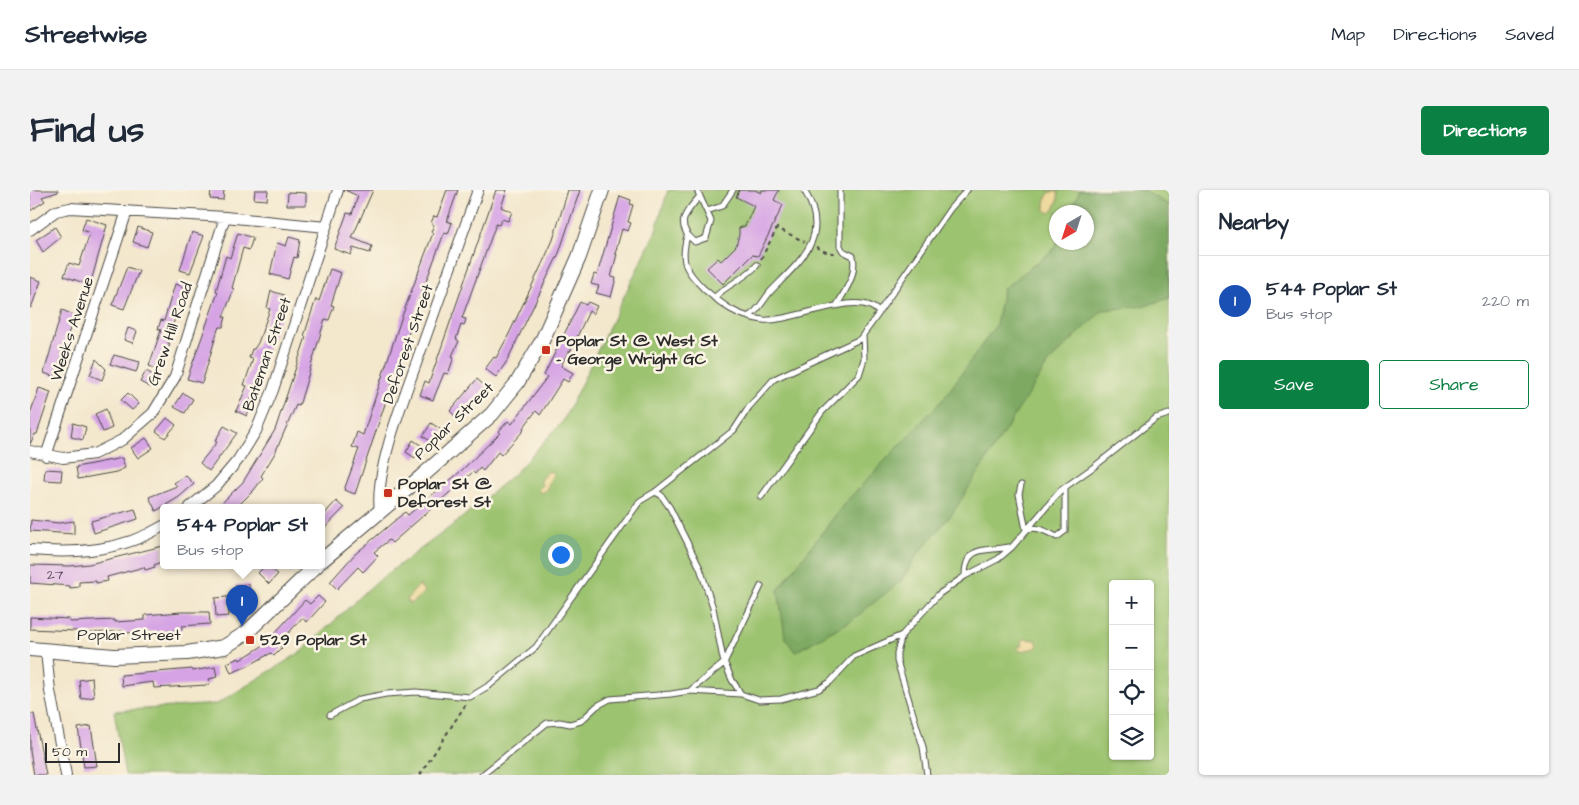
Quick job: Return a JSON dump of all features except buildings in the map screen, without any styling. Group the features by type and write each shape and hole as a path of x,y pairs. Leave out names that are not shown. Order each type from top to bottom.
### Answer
{"street":[{"name":"Bateman Street","path":"194,504 216,486 238,460 256,431 273,390 338,190"},
{"name":"Deforest Street","path":"380,511 377,495 381,475 403,402 478,190"},
{"name":"Poplar Street","path":"325,558 492,414 517,383 542,341 579,257 602,190"},
{"path":"30,230 56,211 70,208 225,217 326,227"},
{"name":"Weeks Avenue","path":"46,456 127,211"},
{"name":"Grew Hill Road","path":"30,451 46,456 63,458 94,454 122,440 153,413 175,377 225,217"},
{"path":"30,550 78,552 109,548 147,535 160,528"},
{"name":"Poplar Street","path":"30,649 114,656 187,652 224,647 246,633 313,569"},
{"path":"46,651 49,684 66,775"}],"lane":[{"path":"697,190 700,196 707,211 711,221 706,238 695,242 687,236 683,228 685,212 700,196"},
{"path":"707,211 722,206 733,190"},
{"path":"748,316 756,312 761,302 801,260 810,244 816,230 816,217 812,203 804,190"},
{"path":"837,305 852,277 854,264 853,256 844,252 840,246 840,190"},
{"path":"330,715 360,699 386,694 416,692 470,698 512,669 536,647 640,501 655,492 734,430 749,407 774,379 860,339 950,209 966,190"},
{"path":"687,236 684,262 689,273 721,305 735,313 765,320 782,318 837,305 867,304 876,307 879,312"},
{"path":"714,298 732,283 748,276 757,264"},
{"path":"760,497 822,412 859,375 864,359 863,335"},
{"path":"482,775 547,723 560,722 570,724 581,722 597,706 610,699 671,694 690,690 741,694 759,700 781,699 819,689 830,682 854,656 902,634 939,594 965,576 998,559 1012,547 1065,487 1156,418 1169,414"},
{"path":"1021,486 1019,494 1026,530"},
{"path":"1026,530 1032,527 1042,529 1057,537 1065,531 1065,487"},
{"path":"655,492 661,494 670,508 700,568 712,608 724,663 741,694"},
{"path":"965,576 969,559 975,552 982,548 1012,547"},
{"path":"690,690 709,678 724,663 761,586"},
{"path":"902,634 897,653 897,662 923,747 927,775"}],"path":[{"path":"757,264 777,228 828,253 844,252"},
{"path":"420,775 470,698"}],"green space":[{"path":"668,190 1169,190 1169,775 125,775 114,711 217,704 301,652 375,583 457,522 514,474 563,421 655,233"},
{"path":"1080,190 1143,190 1169,205 1169,298 1145,306 1103,310 1048,363 952,514 920,551 901,581 852,620 795,652 785,637 778,590 844,504 945,397 996,325 1003,289 1053,250 1094,250 1094,205 1073,205"}],"sand":[{"path":"1051,192 1058,192 1058,195 1056,205 1049,205 1049,213 1045,210 1045,201"},
{"path":"551,471 553,474 546,490 540,493 538,489 542,486 540,480 546,473"},
{"path":"419,585 425,592 410,604 407,599"},
{"path":"1025,639 1036,640 1038,645 1036,648 1020,651 1017,647 1022,646 1021,642"}],"place":[{"name":"Poplar St @ West St - George Wright GC","path":"546,350"},
{"name":"Poplar St @ Deforest St","path":"388,493"},
{"name":"544 Poplar St","path":"242,626"},
{"name":"529 Poplar St","path":"250,640"}]}
